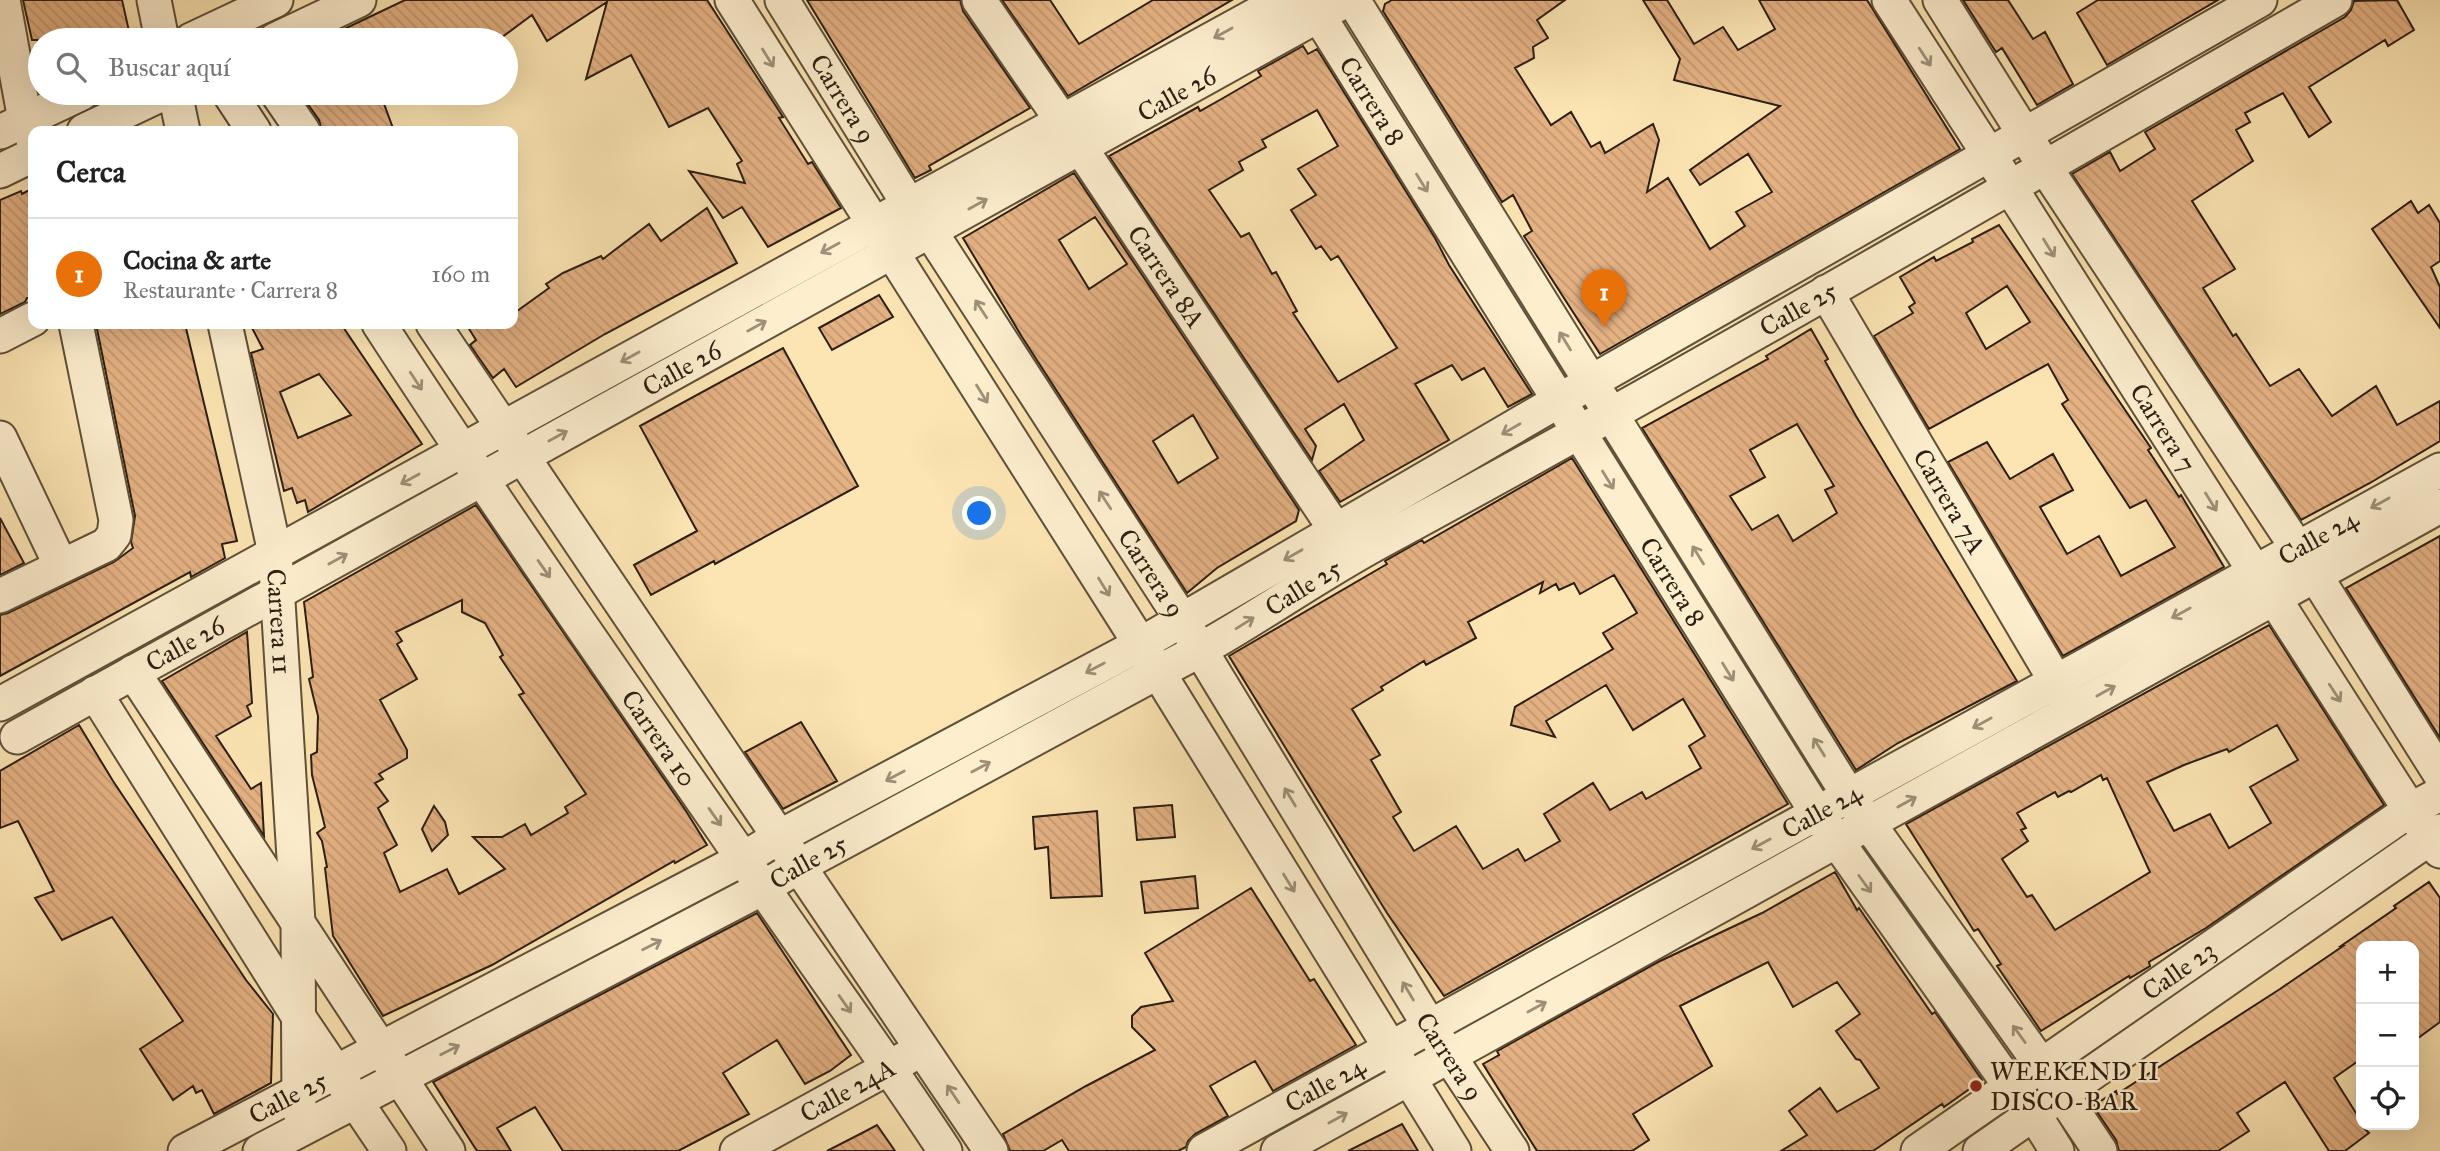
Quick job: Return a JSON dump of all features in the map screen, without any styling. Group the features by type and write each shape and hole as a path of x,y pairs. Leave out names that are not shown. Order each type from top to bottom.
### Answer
{"street":[{"path":"3,0 19,130 62,105"},
{"path":"154,0 160,28"},
{"path":"239,28 276,0"},
{"path":"300,28 359,0"},
{"name":"Carrera 9","path":"732,0 1149,658 1454,1151"},
{"name":"Carrera 9","path":"782,0 909,205 930,231 1182,620 1430,1027 1512,1151"},
{"name":"Carrera 8A","path":"979,0 1344,543"},
{"name":"Calle 26","path":"17,737 930,231 1071,134 1283,0"},
{"name":"Calle 26","path":"0,704 909,205 1071,134 1313,8 1346,0"},
{"name":"Carrera 8","path":"1353,0 1849,796 2100,1151"},
{"name":"Carrera 7","path":"1888,0 2410,810 2437,840"},
{"name":"Carrera 7","path":"1940,0 2045,167 2306,562 2440,774"},
{"name":"Calle 25","path":"185,1151 743,859 779,837 1149,658 1201,651 1344,543 1560,400 2260,0"},
{"name":"Calle 25","path":"260,1151 299,1140 356,1099 763,888 1149,658 1182,620 1579,434 2335,0"},
{"name":"Carrera 8","path":"1313,8 1816,813 2011,1087 2034,1114 2057,1151"},
{"path":"95,126 139,105"},
{"path":"178,105 182,126"},
{"path":"237,105 251,126"},
{"path":"285,105 300,126"},
{"path":"0,171 28,158"},
{"name":"Carrera 7A","path":"1826,292 2073,710"},
{"path":"0,336 28,322"},
{"path":"0,596 106,545 114,535 116,520 76,329"},
{"name":"Carrera 11","path":"226,329 275,553 298,922"},
{"name":"Carrera 10","path":"382,329 461,451 890,1067 945,1151"},
{"name":"Carrera 10","path":"436,329 991,1151"},
{"path":"0,438 61,566"},
{"name":"Calle 24","path":"1278,1151 2073,710 2265,585 2306,562 2440,471"},
{"name":"Calle 24","path":"2306,562 2440,506"},
{"name":"Calle 24","path":"1204,1151 2056,682 2265,585"},
{"path":"628,691 663,664"},
{"path":"133,672 448,1151"},
{"path":"95,693 298,1016 389,1151"},
{"name":"Calle 23","path":"1918,1151 2410,810 2440,794"},
{"name":"Calle 23","path":"1980,1151 2437,840"},
{"path":"298,922 299,1140"},
{"name":"Calle 24A","path":"737,1151 922,1048"}],"building":[{"path":"23,0 122,0 128,28 29,28"},
{"path":"405,0 707,0 783,117 779,118 808,164 812,162 841,208 768,247 742,207 723,218 689,171 745,183 737,164 742,161 708,108 669,127 631,55 586,79 607,2 547,41 532,15 514,28 346,28"},
{"path":"807,0 960,0 963,11 1030,108 929,166 931,170 915,178"},
{"path":"1002,0 1050,0 1079,44 1153,0 1232,0 1068,96"},
{"path":"1392,0 1565,0 1537,20 1548,38 1533,47 1534,58 1515,68 1551,125 1571,112 1591,147 1600,142 1605,153 1653,124 1659,140 1647,192 1668,178 1710,249 1745,226 1736,212 1772,192 1748,154 1700,185 1690,170 1780,106 1674,80 1680,59 1643,0 1667,0 1694,44 1723,27 1738,50 1775,29 1759,0 1867,0 1960,149 1600,354 1524,236 1532,231 1513,195 1502,202 1383,11 1385,4"},
{"path":"1963,0 2008,0 2033,39 2045,32 2073,84 2037,105 2002,48 1996,52"},
{"path":"2098,0 2218,0 2107,65 2077,13"},
{"path":"2397,0 2414,30 2388,46 2385,40 2309,87 2331,122 2309,137 2283,93 2245,113 2250,122 2236,130 2253,161 2192,201 2235,269 2203,288 2233,336 2236,334 2270,386 2299,369 2332,416 2376,386 2397,425 2440,401 2440,441 2301,520 2072,174 2110,152 2120,171 2155,149 2145,132 2345,17 2354,1"},
{"path":"1303,46 1308,54 1317,49 1435,238 1449,265 1532,394 1508,407 1484,368 1462,380 1452,365 1415,384 1449,440 1340,502 1319,471 1364,440 1344,404 1305,429 1316,446 1312,460 1109,156 1198,107 1200,111 1225,97 1261,76 1258,71","holes":["1317,110 1338,146 1298,169 1316,195 1291,210 1316,249 1321,246 1331,260 1338,256 1397,348 1338,382 1293,313 1297,311 1276,272 1272,274 1249,233 1241,237 1209,190 1243,170 1239,162 1266,147 1262,140"]},
{"path":"308,105 384,105 392,126 321,126"},
{"path":"1074,173 1299,510 1296,521 1217,568 1187,593 1022,337 963,238","holes":["1095,217 1127,264 1089,289 1059,240","1193,415 1218,458 1178,483 1153,441"]},
{"path":"21,191 22,194 28,191 28,298 0,314 0,200"},
{"path":"2411,201 2418,213 2429,205 2440,223 2440,261 2431,267 2440,287 2440,328 2372,229"},
{"path":"707,208 737,263 605,334 516,387 504,369 493,378 470,345 476,340 469,329 518,329 518,310 549,288 546,284 601,256 603,259 649,224 661,241"},
{"path":"1999,225 2151,448 2148,450 2179,497 2181,495 2224,567 2063,656 1948,462 1987,442 2010,479 2053,454 2073,490 2040,507 2067,554 2099,536 2121,576 2175,547 2146,500 2130,508 2062,404 2068,400 2048,364 1929,429 1874,336 1913,313 1909,307 1915,303 1900,277 1934,257 1936,261 1973,242 1972,239","holes":["2007,286 2030,322 1986,349 1966,313"]},
{"path":"879,295 893,317 832,350 819,328"},
{"path":"97,329 186,329 237,541 222,544 225,558 191,577 190,572 0,676 0,615 114,562 133,548 131,542 135,516"},
{"path":"253,329 344,329 422,444 308,512 305,500 297,503 292,488 284,491 251,353 263,349","holes":["319,374 351,415 298,438 280,392"]},
{"path":"1811,329 1828,359 1825,361 1856,416 2017,681 1898,743 1856,770 1642,428 1768,359 1766,356","holes":["1797,424 1834,486 1825,490 1837,513 1793,541 1778,515 1752,530 1730,496 1765,477 1750,450"]},
{"path":"783,348 858,486 715,564 714,561 651,595 634,565 697,531 640,426"},
{"path":"1572,458 1788,804 1444,996 1387,913 1229,656 1387,564 1385,561 1422,540 1424,543","holes":["1614,575 1637,613 1603,633 1613,649 1515,707 1511,725 1555,737 1546,721 1606,685 1633,730 1683,699 1705,736 1689,746 1701,768 1646,799 1642,792 1610,810 1593,783 1544,814 1560,841 1525,861 1518,849 1483,869 1456,826 1414,851 1393,817 1401,812 1371,760 1380,755 1352,709 1383,690 1381,687 1424,661 1426,665 1476,638 1468,622 1543,582 1540,593 1556,584 1559,590 1574,583 1580,594"]},
{"path":"476,505 707,845 675,863 674,861 492,965 383,1016 333,936 327,867 322,841 317,833 325,827 312,775 311,755 317,752 318,716 309,679 313,677 304,602","holes":["462,600 462,612 485,623 503,655 500,657 524,693 519,695 586,794 565,807 568,813 531,835 525,824 502,837 473,837 505,869 459,894 447,869 400,892 384,853 397,845 378,808 388,801 375,783 383,779 379,774 407,758 407,750 380,700 417,679 397,644 402,641 396,632"]},
{"path":"0,518 24,563 0,575"},
{"path":"2440,536 2440,738 2346,588"},
{"path":"2269,625 2384,805 2206,928 2149,962 2150,966 2130,978 2129,976 2041,1031 1997,966 2001,964 1978,929 1974,931 1906,824","holes":["2277,725 2298,760 2250,787 2271,823 2229,848 2210,814 2174,831 2147,782 2227,749 2229,752","2101,775 2103,780 2107,778 2150,872 2055,930 2032,895 2027,897 2002,859 2028,841 2021,830 2026,828 2017,813 2055,792 2058,797"]},
{"path":"247,632 252,703 247,706 251,716 216,736 251,789 261,783 264,836 162,681"},
{"path":"801,722 837,781 783,809 745,752"},
{"path":"79,725 113,781 246,980 273,1014 271,1083 214,1114 202,1090 196,1093 193,1086 173,1100 140,1049 183,1021 112,917 62,940 35,898 54,891 18,821 0,828 0,771"},
{"path":"1172,805 1175,837 1137,840 1134,808"},
{"path":"434,806 445,822 448,835 432,851 422,829"},
{"path":"1097,811 1102,896 1051,898 1048,847 1035,849 1033,817"},
{"path":"1835,872 1857,910 1859,908 1932,1014 1935,1012 1982,1080 1873,1151 1781,1151 1807,1135 1789,1111 1820,1088 1837,1112 1879,1088 1836,1031 1860,1014 1837,982 1793,1007 1768,962 1680,1006 1712,1066 1633,1114 1649,1140 1632,1151 1537,1151 1483,1064 1499,1055 1497,1051 1658,962 1762,913"},
{"path":"1195,876 1198,908 1145,913 1141,882"},
{"path":"2429,882 2440,898 2440,1022 2419,1037 2419,941 2356,941 2356,1063 2334,1078 2356,1113 2356,1130 2366,1130 2369,1133 2345,1151 2329,1151 2285,1082 2237,1113 2249,1131 2218,1151 2119,1151 2116,1140 2093,1106 2116,1091 2117,1094 2280,989 2396,908 2394,906"},
{"path":"1251,888 1310,981 1314,979 1356,1045 1273,1091 1255,1061 1210,1086 1228,1116 1195,1134 1186,1147 1178,1151 1069,1151 1062,1140 1043,1151 1010,1151 1003,1134 1155,1050 1132,1027 1132,1016 1141,1007 1173,1001 1145,953"},
{"path":"757,913 851,1055 830,1071 805,1084 777,1040 723,1073 749,1114 678,1151 563,1151 535,1107 497,1128 511,1151 477,1151 433,1082"},
{"path":"1402,1124 1418,1151 1348,1151"},
{"path":"877,1125 895,1151 827,1151 864,1132"}],"place":[{"name":"Cocina & arte","path":"1604,327"},
{"name":"WEEKEND II DISCO-BAR","path":"1976,1086"}]}
